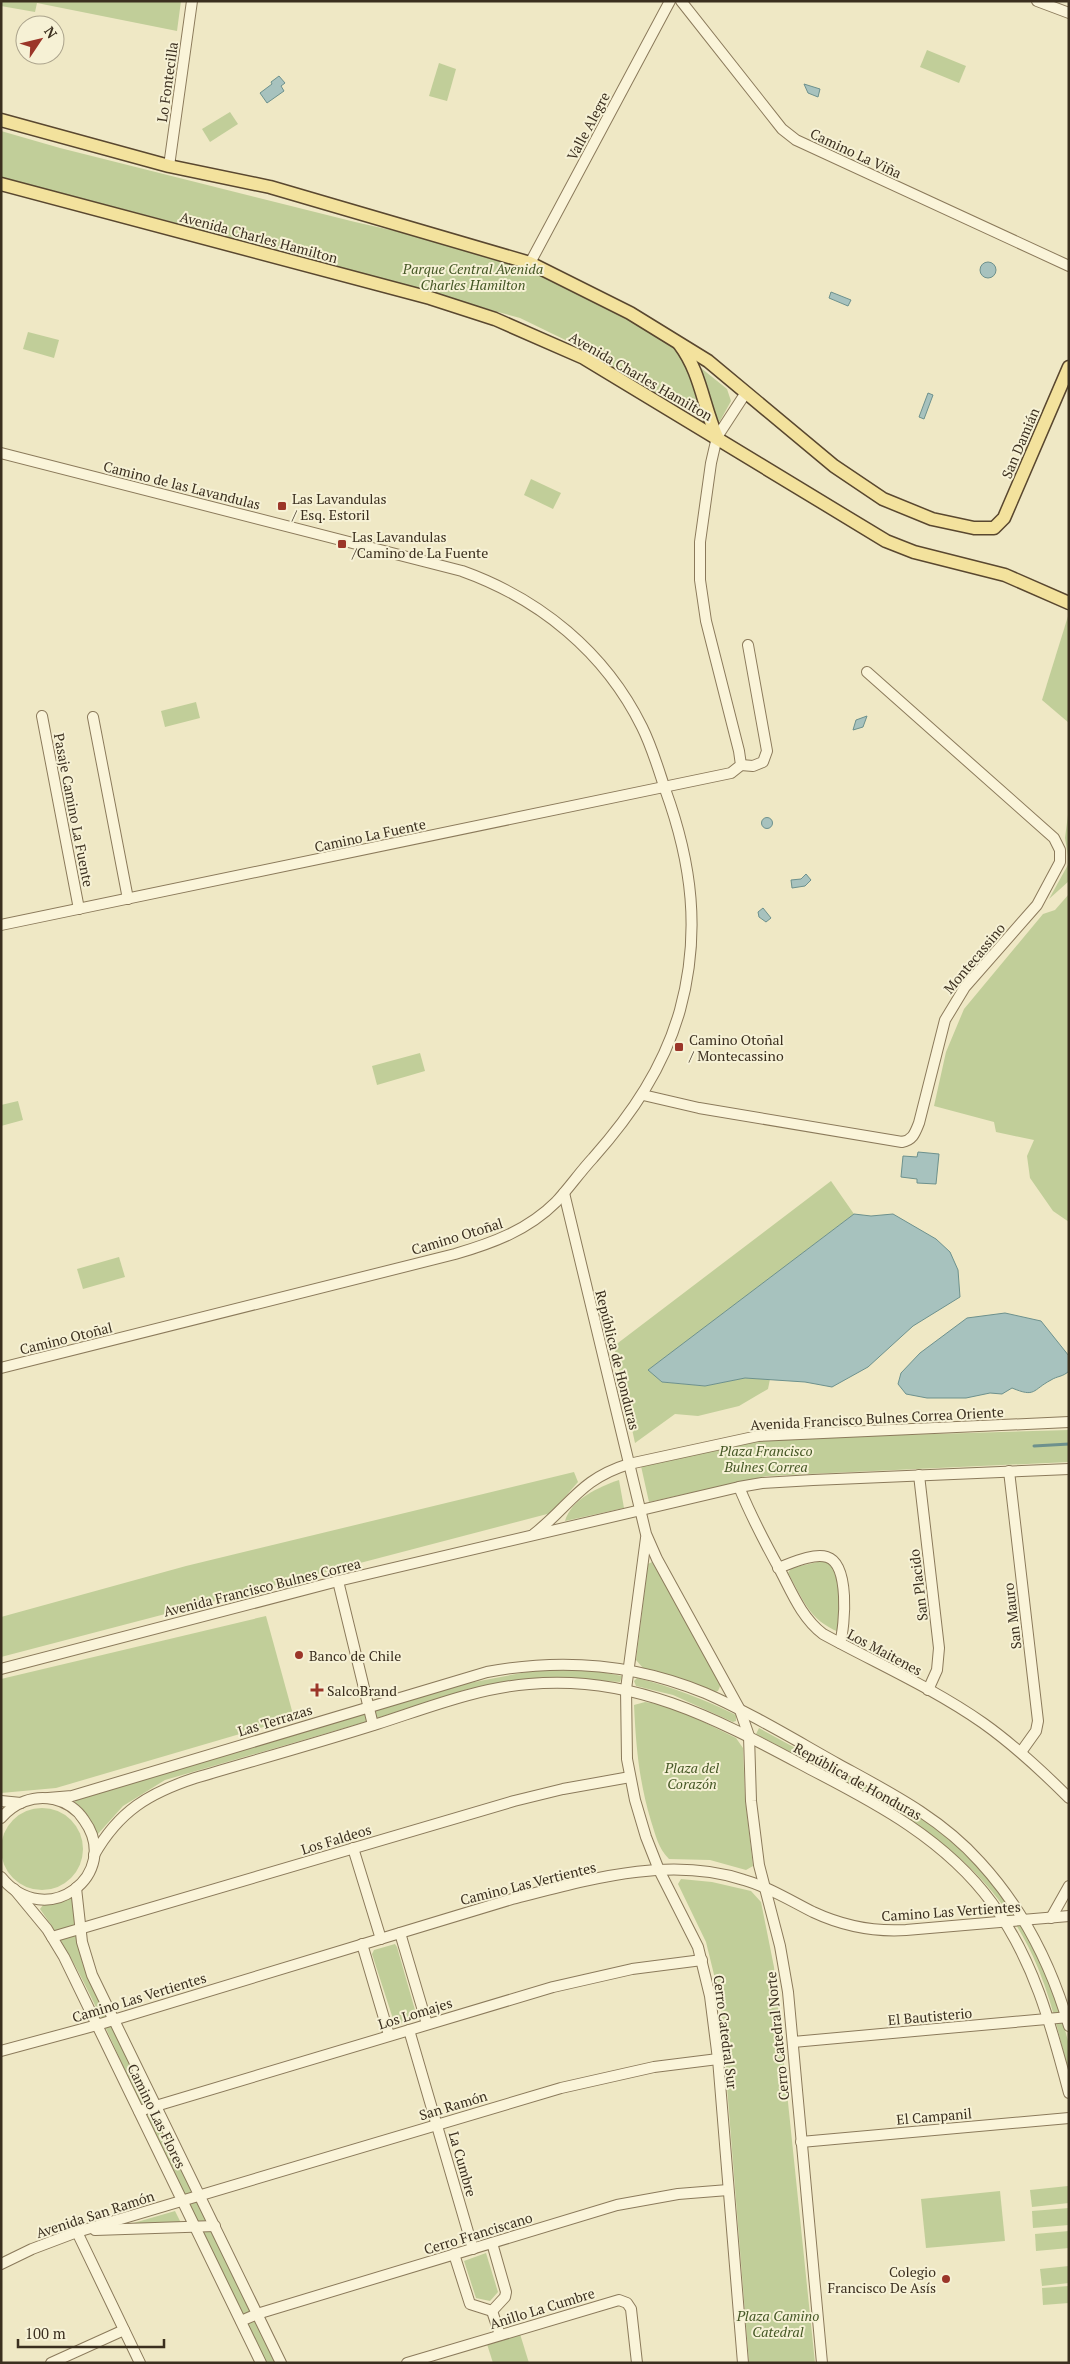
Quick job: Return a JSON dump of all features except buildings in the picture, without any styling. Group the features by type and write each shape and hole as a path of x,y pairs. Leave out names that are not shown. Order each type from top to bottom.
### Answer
{"main road":[{"path":"1,120 169,166 270,187 530,263 630,313 673,338 708,360 745,394"},
{"name":"Avenida Charles Hamilton","path":"1,184 463,308 511,325 566,349 677,412 886,541 914,552 1005,575 1069,603"},
{"path":"673,338 687,355 696,373 706,410 717,437"},
{"name":"San Damián","path":"745,394 850,478 883,499 915,514 949,524 974,528 994,528 1004,518 1069,367"},
{"path":"677,412 690,415 706,410"}],"street":[{"name":"Lo Fontecilla","path":"169,166 192,1"},
{"name":"Valle Alegre","path":"530,263 670,1"},
{"name":"Camino La Viña","path":"681,1 782,129 796,140 1069,266"},
{"path":"1037,1 1069,14"},
{"path":"740,766 737,742 706,622 700,580 701,523 710,463 717,437 745,394"},
{"name":"Camino de las Lavandulas","path":"1,452 443,566 499,586 533,604 564,628 608,672 642,726 665,788"},
{"name":"Camino La Fuente","path":"1,925 732,774 740,766 753,766 763,762 767,751 748,645"},
{"name":"Montecassino","path":"643,1096 700,1108 902,1142 908,1141 913,1137 919,1123 941,1031 950,1010 965,987 1037,905 1056,870 1061,856 1059,846 1054,838 868,672"},
{"name":"Pasaje Camino La Fuente","path":"42,716 78,909"},
{"path":"93,717 128,899"},
{"name":"Camino Otoñal","path":"1,1368 485,1245 525,1227 550,1208 613,1136 643,1096 664,1056 676,1023 686,985 691,950 692,911 688,871 680,830 665,788"},
{"name":"República de Honduras","path":"564,1193 646,1534 657,1559 740,1710"},
{"name":"Avenida Francisco Bulnes Correa Oriente","path":"629,1464 758,1436 1069,1422"},
{"name":"Avenida Francisco Bulnes Correa","path":"531,1536 586,1484 609,1471 629,1464"},
{"path":"641,1511 762,1483 1069,1469"},
{"name":"San Mauro","path":"1009,1471 1038,1721 1036,1731 1021,1752"},
{"name":"San Placido","path":"919,1475 939,1648 937,1670 928,1690"},
{"name":"Los Maitenes","path":"739,1487 778,1568 810,1623 823,1634 928,1690 983,1723 1021,1752 1069,1798"},
{"name":"Avenida Francisco Bulnes Correa","path":"1,1670 338,1581 641,1511"},
{"name":"República de Honduras","path":"646,1534 630,1671 626,1689 666,1700 707,1715 749,1736 914,1827 952,1858 978,1886 1005,1922 1031,1968 1049,2019 1069,2093"},
{"path":"778,1568 823,1556 836,1563 840,1571 845,1612 840,1643"},
{"path":"338,1581 373,1725"},
{"path":"529,1665 531,1683"},
{"name":"Las Terrazas","path":"21,1803 32,1799 72,1796 466,1677 529,1665 590,1665 630,1671"},
{"name":"República de Honduras","path":"630,1671 668,1680 705,1693 740,1710 886,1790 927,1815 964,1845 992,1874 1024,1920 1050,1967 1068,2020"},
{"path":"94,1855 114,1825 148,1797 164,1788 470,1694 531,1683 574,1682 626,1689"},
{"name":"Cerro Catedral Sur","path":"626,1689 626,1734 630,1777 640,1818 659,1870 702,1960 710,1996 718,2060 743,2363"},
{"name":"Cerro Catedral Norte","path":"740,1710 749,1736 753,1822 764,1887 784,1966 793,2042 822,2363"},
{"path":"224,1750 230,1768"},
{"name":"Los Faldeos","path":"52,1937 514,1801 563,1789 630,1777"},
{"path":"877,1805 886,1790"},
{"path":"1,1877 22,1895 40,1900 60,1898 76,1888 90,1870 94,1855 93,1837 82,1816 70,1806 48,1798"},
{"path":"1,1801 21,1803"},
{"path":"1,1818 21,1803"},
{"path":"353,1848 381,1939"},
{"name":"Camino Las Vertientes","path":"3,2047 97,2025 114,2018 544,1891 604,1878 659,1870 695,1869 713,1872 764,1887 826,1918 866,1929 906,1930 1069,1916"},
{"path":"1051,1918 1069,1886"},
{"name":"Camino Las Flores","path":"76,1888 80,1929 88,1964 257,2314 277,2362"},
{"name":"Camino Las Flores","path":"14,1889 52,1937 97,2025 261,2363"},
{"path":"400,1933 427,2024"},
{"path":"362,1944 389,2036"},
{"name":"Los Lomajes","path":"139,2111 580,1980 632,1969 702,1960"},
{"name":"El Bautisterio","path":"793,2042 1049,2019 1068,2020"},
{"name":"La Cumbre","path":"409,2030 473,2249"},
{"name":"San Ramón","path":"200,2194 606,2077 654,2067 718,2060"},
{"name":"El Campanil","path":"801,2142 1069,2118"},
{"name":"Cerro Franciscano","path":"241,2321 257,2314 617,2206 678,2194 728,2190"},
{"name":"Avenida San Ramón","path":"1,2264 32,2249 80,2231 200,2194"},
{"path":"140,2363 80,2231 215,2226"},
{"path":"492,2243 506,2292 505,2297 492,2310"},
{"path":"454,2254 470,2304 492,2310"},
{"name":"Anillo La Cumbre","path":"407,2363 619,2300 627,2303 631,2309 637,2363"},
{"path":"492,2310 500,2335"},
{"path":"51,2363 124,2330"}],"green space":[{"path":"1,1 181,1 177,31 37,3 35,12 1,6"},
{"path":"927,50 966,66 959,83 920,67"},
{"path":"439,63 456,69 447,101 429,96"},
{"path":"230,112 238,124 210,142 202,129"},
{"name":"Parque Central Avenida Charles Hamilton","path":"1,131 60,148 355,222 484,251 525,268 627,319 675,347 727,389 731,401 717,423 709,404 683,409 586,350 520,318 271,248 1,177"},
{"path":"28,332 59,340 54,358 23,349"},
{"path":"531,479 561,493 553,509 524,495"},
{"path":"1069,613 1069,723 1042,700"},
{"path":"196,702 200,718 165,727 161,711"},
{"path":"1069,807 1069,862 1065,838"},
{"path":"1069,863 1069,881 1049,899"},
{"path":"1069,894 1069,1222 1053,1211 1030,1178 1027,1156 1034,1140 996,1132 994,1122 934,1106 946,1052 964,1009 1043,914 1055,910"},
{"path":"420,1053 425,1071 377,1085 372,1066"},
{"path":"18,1101 23,1120 1,1126 1,1105"},
{"path":"831,1181 854,1214 649,1370 662,1382 705,1386 744,1378 770,1379 768,1389 739,1406 698,1416 675,1414 635,1443 614,1346"},
{"path":"119,1257 125,1277 83,1289 77,1269"},
{"name":"Plaza Francisco Bulnes Correa","path":"1069,1430 1069,1462 766,1476 649,1502 641,1466 765,1439"},
{"path":"574,1472 578,1482 551,1513 1,1657 1,1617 186,1566"},
{"path":"619,1480 624,1508 565,1521 568,1513 579,1500 603,1486"},
{"path":"822,1561 830,1562 836,1577 840,1607 839,1632 820,1621 814,1615 788,1573 791,1568"},
{"path":"652,1562 721,1684 718,1691 715,1692 643,1668 636,1660 648,1564"},
{"path":"266,1616 294,1718 56,1788 1,1793 1,1679"},
{"path":"543,1669 595,1671 622,1676 620,1682 544,1677 468,1689 365,1722 165,1780 123,1806 97,1835 89,1817 75,1803 76,1799 469,1683"},
{"path":"637,1678 675,1689 712,1704 736,1715 736,1721 733,1722 673,1695 636,1686 634,1681"},
{"name":"Plaza del Corazón","path":"645,1702 671,1706 736,1738 743,1748 745,1798 753,1866 746,1870 710,1860 669,1859 662,1851 647,1806 637,1750 634,1705"},
{"path":"759,1728 921,1817 967,1854 995,1884 1038,1953 1059,2007 1069,2045 1069,2074 1052,2007 1038,1968 1016,1924 988,1886 955,1854 920,1826 840,1778 756,1734"},
{"path":"42,1808 58,1811 71,1820 80,1833 83,1849 80,1865 71,1878 58,1887 42,1890 26,1887 13,1878 4,1865 1,1849 4,1833 13,1820 26,1811"},
{"name":"Plaza Camino Catedral","path":"681,1879 712,1882 751,1891 761,1902 774,1967 815,2363 749,2363 720,1999 706,1942 678,1884"},
{"path":"71,1895 75,1897 76,1931 83,1965 275,2363 265,2363 94,2002 69,1954 40,1909 43,1905 60,1902"},
{"path":"395,1944 417,2017 397,2025 394,2022 372,1954 374,1950"},
{"path":"1068,2186 1069,2203 1032,2207 1030,2190"},
{"path":"1000,2191 1005,2241 926,2248 921,2199"},
{"path":"1069,2208 1069,2225 1033,2228 1032,2211"},
{"path":"175,2211 181,2223 130,2224"},
{"path":"1069,2231 1069,2248 1036,2251 1035,2234"},
{"path":"486,2253 498,2292 490,2301 476,2298 464,2261"},
{"path":"1069,2266 1069,2283 1042,2286 1040,2269"},
{"path":"1069,2286 1069,2303 1043,2305 1042,2288"},
{"path":"520,2334 529,2363 493,2363 487,2344"}],"water":[{"path":"279,76 285,83 281,86 284,91 267,103 260,93"},
{"path":"804,84 820,89 818,97 808,93"},
{"path":"985,262 991,262 996,267 994,276 985,278 980,273 980,267"},
{"path":"831,292 851,300 848,306 829,298"},
{"path":"928,393 933,395 924,419 919,417"},
{"path":"867,716 863,727 853,730 856,720"},
{"path":"765,818 769,818 772,823 771,827 765,828 762,825 762,821"},
{"path":"806,874 811,880 805,886 792,888 791,880 801,879"},
{"path":"763,908 771,918 766,922 759,917 758,912"},
{"path":"918,1152 939,1154 936,1184 917,1183 917,1179 901,1177 903,1156 917,1157"},
{"path":"854,1214 871,1216 893,1214 936,1239 950,1252 958,1270 960,1297 913,1326 868,1367 832,1387 805,1382 745,1378 705,1386 662,1382 648,1370"},
{"path":"1005,1313 1041,1321 1069,1356 1069,1371 1033,1392 1012,1388 1002,1394 990,1393 966,1398 927,1398 906,1394 898,1384 901,1373 920,1353 967,1318"}],"waterway":[{"path":"1034,1446 1069,1444"}],"place":[{"name":"Las Lavandulas / Esq. Estoril","path":"282,506"},
{"name":"Las Lavandulas /Camino de La Fuente","path":"342,544"},
{"name":"Camino Otoñal / Montecassino","path":"679,1047"},
{"name":"Banco de Chile","path":"299,1655"},
{"name":"SalcoBrand","path":"317,1690"},
{"name":"Colegio Francisco De Asís","path":"946,2279"}]}
